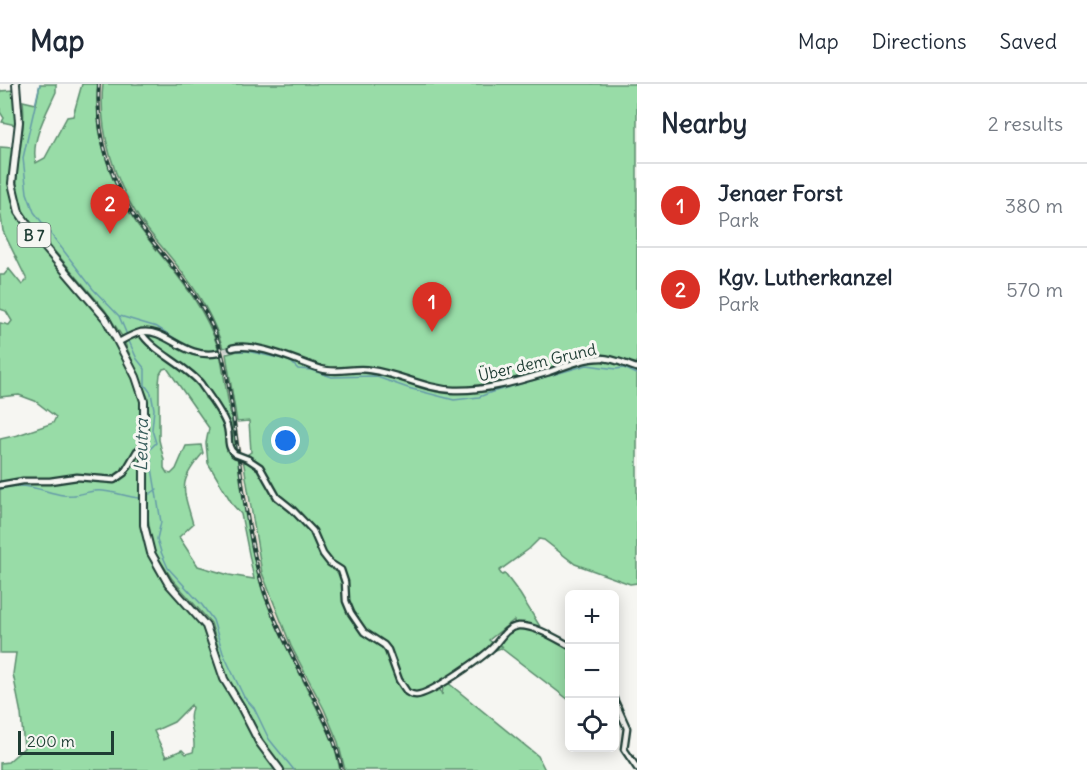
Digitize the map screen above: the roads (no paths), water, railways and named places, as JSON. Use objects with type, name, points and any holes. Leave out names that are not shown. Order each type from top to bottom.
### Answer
[{"type":"main road","name":"B 7","points":[[16,84],[19,122],[12,183],[16,204],[22,219],[100,312],[119,342],[142,394],[144,525],[152,552],[163,575],[206,626],[224,679],[259,742],[280,770]]},
{"type":"street","points":[[141,332],[150,343],[189,372],[201,384],[226,423],[230,449],[260,467],[277,497],[313,531],[323,554],[330,563],[341,570],[345,582],[346,601],[351,613],[364,632],[380,641],[388,650],[399,680],[407,692],[414,695],[419,694],[446,681],[486,653],[504,633],[514,627],[532,628],[566,644]]},
{"type":"street","points":[[119,342],[141,332],[157,334],[203,356],[218,353]]},
{"type":"street","name":"Über dem Grund","points":[[232,348],[263,350],[322,369],[339,372],[367,369],[396,374],[428,387],[455,390],[473,390],[509,383],[577,362],[603,358],[637,368]]},
{"type":"street","points":[[0,485],[77,477],[114,480],[124,473],[137,451],[144,446]]},
{"type":"street","points":[[619,709],[627,728],[624,749],[637,768]]},
{"type":"waterway","name":"Leutra","points":[[40,84],[23,158],[27,193],[34,212],[93,289],[119,316],[127,335]]},
{"type":"waterway","points":[[120,316],[157,327],[188,347]]},
{"type":"waterway","name":"Leutra","points":[[128,339],[137,359],[145,369],[145,385],[151,393],[154,409],[152,430],[156,443],[149,450],[161,522],[157,539],[161,552],[168,568],[213,620],[223,653],[244,697],[254,708],[269,739],[294,770]]},
{"type":"waterway","points":[[236,351],[247,351],[283,359],[291,362],[298,369],[311,370],[332,377],[374,376],[454,400],[479,397],[587,365],[624,368],[637,374]]},
{"type":"waterway","points":[[0,489],[25,486],[63,495],[101,491],[141,498]]},
{"type":"waterway","name":"Leutra","points":[[150,494],[157,489]]},
{"type":"tunnel","points":[[218,353],[232,348]]},
{"type":"railway","points":[[99,84],[100,122],[114,179],[143,229],[201,304],[219,344],[229,388],[247,517],[259,574],[282,634],[329,729],[342,770]]},
{"type":"place","name":"Kgv. Lutherkanzel","points":[[110,234]]},
{"type":"place","name":"Jenaer Forst","points":[[432,332]]}]
